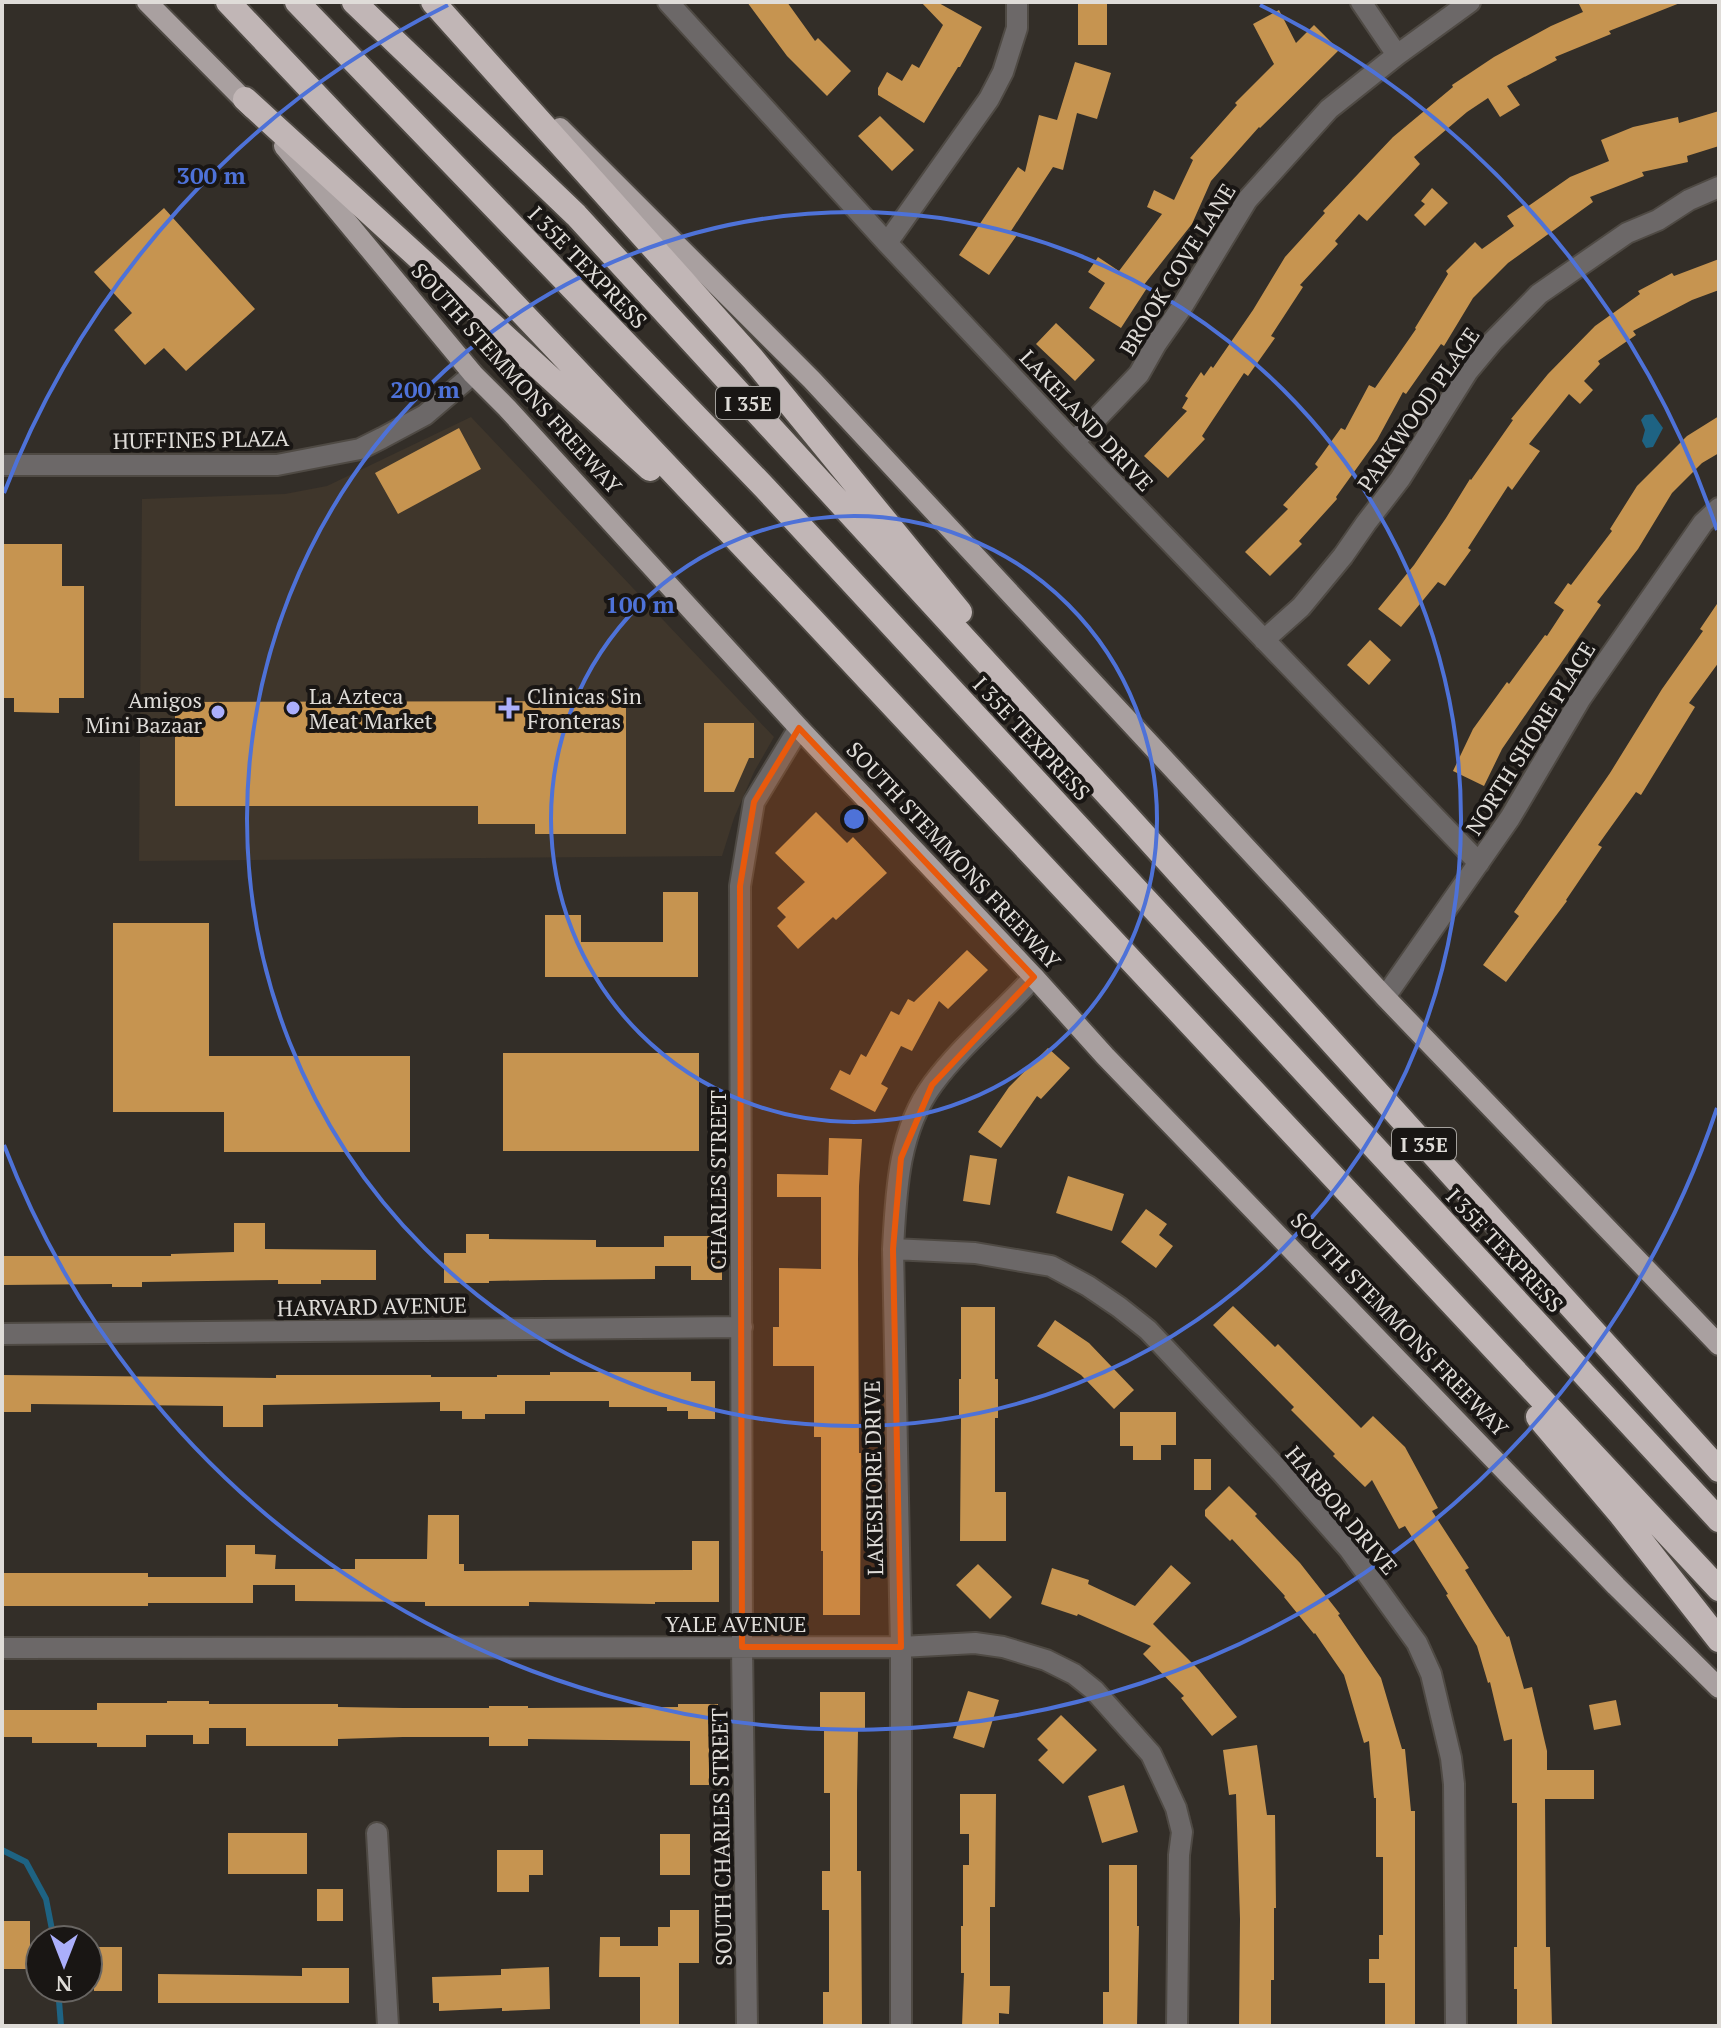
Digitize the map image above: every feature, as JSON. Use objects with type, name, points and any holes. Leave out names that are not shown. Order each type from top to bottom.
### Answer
[{"type":"highway","name":"SOUTH STEMMONS FREEWAY","points":[[228,2],[808,615],[1719,1589]]},
{"type":"highway","name":"I 35E TEXPRESS","points":[[297,2],[765,488],[1719,1520]]},
{"type":"highway","points":[[311,2],[579,295]]},
{"type":"highway","name":"I 35E","points":[[354,2],[576,215],[1129,818],[1719,1470]]},
{"type":"highway","points":[[434,2],[753,359],[1129,818]]},
{"type":"highway","points":[[245,99],[808,615]]},
{"type":"highway","points":[[1332,1174],[1621,1515],[1719,1640]]},
{"type":"main road","name":"SOUTH STEMMONS FREEWAY","points":[[147,2],[245,99],[473,374],[799,728],[1105,1056],[1616,1586],[1719,1688]]},
{"type":"main road","name":"SOUTH STEMMONS FREEWAY","points":[[154,2],[179,32]]},
{"type":"main road","points":[[434,2],[812,380],[1385,997],[1719,1345]]},
{"type":"street","name":"LAKELAND DRIVE","points":[[668,2],[887,243],[1074,442],[1479,863]]},
{"type":"street","points":[[887,243],[989,99],[1003,72],[1017,28],[1017,2]]},
{"type":"street","points":[[1361,2],[1397,55]]},
{"type":"street","name":"BROOK COVE LANE","points":[[1074,442],[1139,374],[1247,200],[1329,109],[1470,2]]},
{"type":"street","name":"PARKWOOD PLACE","points":[[1264,640],[1301,607],[1343,556],[1400,479],[1468,371],[1539,294],[1627,233],[1719,187]]},
{"type":"street","name":"HUFFINES PLAZA","points":[[2,465],[277,465],[360,449],[425,415],[473,374]]},
{"type":"street","name":"NORTH SHORE PLACE","points":[[1385,997],[1510,818],[1581,698],[1703,523],[1719,508]]},
{"type":"street","name":"CHARLES STREET","points":[[742,1647],[740,886],[754,802],[799,728]]},
{"type":"street","name":"LAKESHORE DRIVE","points":[[901,2026],[901,1647],[893,1249],[895,1195],[901,1158],[915,1115],[932,1085],[1034,977]]},
{"type":"street","name":"HARBOR DRIVE","points":[[893,1249],[975,1253],[1051,1266],[1109,1300],[1148,1330],[1349,1549],[1417,1643],[1431,1674],[1451,1758],[1454,1784],[1456,2026]]},
{"type":"street","name":"HARVARD AVENUE","points":[[2,1334],[742,1327]]},
{"type":"street","name":"YALE AVENUE","points":[[2,1648],[901,1647],[975,1643],[1003,1647],[1046,1660],[1074,1674],[1094,1690],[1151,1754],[1176,1808],[1182,1832],[1179,1855],[1177,2026]]},
{"type":"street","name":"SOUTH CHARLES STREET","points":[[742,1647],[747,2026]]},
{"type":"street","points":[[377,1833],[388,2026]]},
{"type":"highlighted area","points":[[799,728],[1034,977],[932,1085],[901,1158],[893,1249],[901,1647],[742,1647],[740,886],[754,802]]},
{"type":"shaded area","points":[[471,417],[774,737],[754,772],[722,856],[139,861],[142,499],[285,494],[327,486]]},
{"type":"water","points":[[1653,414],[1663,428],[1653,447],[1646,448],[1642,441],[1645,430],[1641,420],[1645,415]]},
{"type":"building","points":[[747,2],[787,2],[815,41],[818,38],[851,71],[827,96],[787,56]]},
{"type":"building","points":[[921,2],[937,2],[982,27],[924,123],[878,95],[878,88],[887,72],[902,81],[912,64],[919,68],[943,25]]},
{"type":"building","points":[[1078,2],[1107,2],[1107,45],[1078,45]]},
{"type":"building","points":[[1578,2],[1680,3],[1609,31],[1611,34],[1555,57],[1557,60],[1507,86],[1520,105],[1500,117],[1488,98],[1414,157],[1420,164],[1367,221],[1359,214],[1335,241],[1338,244],[1300,285],[1303,287],[1271,336],[1275,338],[1248,376],[1244,373],[1202,436],[1205,439],[1168,478],[1144,456],[1187,411],[1182,408],[1188,398],[1185,396],[1201,372],[1204,376],[1211,366],[1213,368],[1285,257],[1325,213],[1323,211],[1393,137],[1452,85],[1494,57],[1583,12]]},
{"type":"building","points":[[1279,10],[1296,43],[1314,25],[1339,50],[1259,127],[1211,181],[1192,224],[1143,286],[1147,288],[1121,328],[1089,308],[1105,283],[1088,272],[1098,257],[1119,271],[1162,214],[1147,207],[1154,190],[1174,200],[1193,160],[1190,158],[1237,105],[1235,103],[1274,64],[1253,24]]},
{"type":"building","points":[[1075,62],[1111,73],[1097,119],[1077,113],[1063,170],[1053,167],[1011,231],[1017,235],[989,275],[959,255],[1018,167],[1025,172],[1039,115],[1057,120]]},
{"type":"building","points":[[1719,111],[1719,146],[1687,156],[1688,162],[1642,172],[1644,176],[1590,197],[1593,202],[1508,263],[1473,298],[1444,346],[1441,344],[1406,394],[1403,392],[1377,440],[1337,499],[1299,541],[1302,544],[1270,576],[1245,552],[1288,509],[1283,505],[1318,467],[1315,464],[1341,428],[1345,430],[1369,385],[1375,388],[1416,329],[1448,274],[1446,271],[1475,242],[1482,249],[1514,226],[1507,216],[1525,204],[1527,207],[1570,177],[1609,161],[1601,140],[1633,127],[1678,117],[1679,123]]},
{"type":"building","points":[[880,116],[914,150],[892,171],[858,136]]},
{"type":"building","points":[[1432,188],[1448,203],[1425,226],[1414,215],[1425,204],[1421,201]]},
{"type":"building","points":[[164,208],[255,309],[186,371],[164,348],[145,365],[114,330],[132,313],[94,272]]},
{"type":"building","points":[[1719,259],[1719,290],[1692,300],[1633,331],[1636,335],[1598,361],[1600,364],[1584,381],[1593,390],[1580,404],[1569,394],[1529,444],[1540,451],[1512,490],[1508,486],[1468,548],[1471,550],[1445,586],[1438,582],[1401,627],[1378,609],[1414,565],[1511,419],[1548,374],[1595,326],[1640,294],[1638,291],[1672,273],[1674,276]]},
{"type":"building","points":[[1056,323],[1095,360],[1075,381],[1036,344]]},
{"type":"building","points":[[1719,416],[1719,453],[1702,463],[1672,493],[1638,549],[1597,602],[1601,605],[1502,749],[1484,786],[1453,771],[1473,729],[1564,610],[1554,603],[1612,531],[1610,529],[1637,486],[1687,436]]},
{"type":"building","points":[[459,428],[481,469],[398,514],[375,473]]},
{"type":"building","points":[[2,544],[62,544],[62,586],[84,586],[84,698],[59,698],[59,713],[14,712],[14,698],[2,698]]},
{"type":"building","points":[[1719,601],[1719,662],[1689,703],[1695,707],[1641,795],[1636,792],[1598,845],[1602,847],[1567,901],[1506,982],[1483,965],[1519,916],[1514,912],[1610,773],[1662,689],[1703,631],[1700,629]]},
{"type":"building","points":[[1370,640],[1391,660],[1369,685],[1347,665]]},
{"type":"building","points":[[626,701],[626,834],[535,834],[535,824],[478,824],[478,806],[175,806],[175,702]]},
{"type":"building","points":[[704,723],[754,723],[754,758],[749,758],[734,792],[704,792]]},
{"type":"building","points":[[816,812],[847,843],[853,837],[887,873],[836,920],[833,917],[798,949],[777,926],[786,917],[777,908],[805,882],[775,853]]},
{"type":"building","points":[[663,892],[698,892],[698,977],[545,977],[545,915],[581,915],[581,942],[663,942]]},
{"type":"building","points":[[113,923],[209,923],[209,1056],[410,1056],[410,1152],[224,1152],[224,1112],[113,1112]]},
{"type":"building","points":[[967,950],[988,970],[948,1009],[939,1001],[912,1051],[901,1046],[881,1084],[888,1088],[875,1112],[830,1089],[840,1070],[850,1075],[861,1054],[866,1057],[891,1011],[899,1015],[908,999],[914,1002]]},
{"type":"building","points":[[1048,1048],[1070,1068],[1041,1099],[1037,1096],[1001,1148],[978,1132],[1009,1087]]},
{"type":"building","points":[[503,1053],[699,1053],[699,1151],[503,1151]]},
{"type":"building","points":[[829,1138],[862,1139],[858,1259],[860,1615],[823,1615],[821,1437],[814,1437],[814,1366],[773,1366],[773,1327],[779,1327],[779,1268],[821,1269],[821,1197],[777,1197],[777,1174],[828,1175]]},
{"type":"building","points":[[970,1155],[997,1159],[990,1205],[963,1201]]},
{"type":"building","points":[[1068,1176],[1124,1194],[1112,1231],[1056,1213]]},
{"type":"building","points":[[1146,1209],[1167,1224],[1159,1235],[1173,1246],[1156,1268],[1121,1242]]},
{"type":"building","points":[[234,1223],[265,1223],[265,1249],[376,1250],[376,1280],[321,1280],[321,1284],[278,1284],[278,1280],[142,1282],[142,1287],[112,1287],[112,1284],[2,1285],[2,1256],[171,1256],[234,1252]]},
{"type":"building","points":[[466,1234],[489,1234],[489,1239],[596,1240],[596,1247],[664,1247],[664,1236],[722,1236],[722,1280],[691,1280],[691,1266],[655,1266],[655,1279],[444,1283],[444,1253],[466,1253]]},
{"type":"building","points":[[1233,1306],[1275,1347],[1278,1344],[1361,1428],[1373,1416],[1405,1447],[1438,1508],[1432,1511],[1469,1568],[1465,1570],[1509,1636],[1524,1689],[1532,1687],[1547,1751],[1547,1770],[1594,1770],[1594,1799],[1545,1799],[1546,1947],[1550,1947],[1552,2026],[1517,2026],[1514,1947],[1517,1947],[1517,1803],[1512,1803],[1512,1739],[1504,1741],[1490,1682],[1477,1646],[1405,1526],[1399,1529],[1372,1480],[1365,1487],[1333,1456],[1335,1454],[1291,1410],[1294,1407],[1213,1325]]},
{"type":"building","points":[[961,1307],[995,1307],[998,1418],[995,1418],[995,1492],[1006,1492],[1006,1541],[960,1541]]},
{"type":"building","points":[[1055,1320],[1089,1343],[1134,1390],[1114,1409],[1081,1375],[1037,1346]]},
{"type":"building","points":[[550,1372],[691,1372],[691,1381],[715,1381],[715,1419],[688,1419],[688,1411],[667,1411],[667,1407],[609,1407],[609,1401],[525,1401],[525,1414],[485,1414],[485,1419],[462,1419],[462,1411],[440,1411],[440,1402],[263,1405],[263,1427],[223,1427],[223,1406],[31,1404],[31,1412],[2,1412],[2,1375],[497,1377],[550,1375]]},
{"type":"building","points":[[1120,1412],[1176,1412],[1176,1445],[1161,1445],[1161,1460],[1133,1460],[1133,1446],[1120,1446]]},
{"type":"building","points":[[1194,1459],[1211,1459],[1211,1490],[1194,1490]]},
{"type":"building","points":[[1229,1486],[1300,1563],[1340,1614],[1381,1678],[1402,1749],[1405,1749],[1411,1811],[1415,1811],[1415,2026],[1385,2026],[1385,1983],[1369,1983],[1369,1959],[1379,1959],[1379,1935],[1383,1935],[1383,1857],[1376,1857],[1376,1798],[1369,1741],[1364,1743],[1344,1675],[1315,1633],[1232,1539],[1230,1541],[1205,1516],[1205,1510]]},
{"type":"building","points":[[428,1515],[459,1515],[459,1564],[464,1564],[464,1571],[692,1570],[692,1541],[719,1541],[719,1602],[529,1602],[529,1606],[425,1606],[425,1602],[295,1601],[295,1585],[253,1585],[253,1603],[2,1606],[2,1573],[148,1573],[148,1577],[226,1577],[226,1545],[255,1545],[255,1554],[276,1555],[275,1569],[355,1569],[355,1559],[427,1559]]},
{"type":"building","points":[[978,1564],[1012,1597],[990,1619],[956,1585]]},
{"type":"building","points":[[1171,1565],[1191,1583],[1153,1624],[1199,1670],[1237,1717],[1212,1736],[1181,1698],[1184,1696],[1143,1654],[1151,1646],[1078,1614],[1041,1604],[1052,1568],[1089,1580],[1088,1584],[1135,1606]]},
{"type":"building","points":[[968,1691],[999,1700],[984,1748],[953,1738]]},
{"type":"building","points":[[820,1692],[865,1692],[865,1731],[858,1731],[857,1793],[862,2026],[823,2026],[823,1992],[829,1992],[829,1910],[822,1910],[822,1871],[830,1871],[830,1793],[824,1793],[824,1731],[820,1731]]},
{"type":"building","points":[[1616,1700],[1621,1725],[1594,1730],[1589,1705]]},
{"type":"building","points":[[167,1701],[403,1708],[678,1707],[678,1704],[718,1704],[718,1740],[709,1740],[709,1785],[690,1785],[690,1741],[528,1739],[528,1746],[489,1746],[489,1737],[403,1737],[338,1739],[338,1746],[246,1746],[246,1728],[209,1728],[209,1744],[193,1744],[193,1735],[146,1735],[146,1747],[32,1743],[32,1737],[2,1737],[2,1710],[97,1710],[97,1703]]},
{"type":"building","points":[[1061,1715],[1097,1750],[1063,1784],[1038,1760],[1048,1750],[1037,1739]]},
{"type":"building","points":[[1257,1745],[1267,1815],[1275,1815],[1274,1980],[1271,1980],[1271,2026],[1239,2026],[1236,1794],[1229,1795],[1223,1750]]},
{"type":"building","points":[[1124,1785],[1138,1832],[1102,1843],[1088,1796]]},
{"type":"building","points":[[960,1794],[996,1794],[995,1907],[990,1907],[990,1986],[1010,1986],[1009,2014],[999,2013],[999,2026],[962,2026],[963,1865],[969,1865],[969,1834],[960,1834]]},
{"type":"building","points":[[228,1833],[307,1833],[307,1874],[228,1874]]},
{"type":"building","points":[[660,1834],[690,1834],[690,1875],[660,1875]]},
{"type":"building","points":[[497,1850],[543,1850],[543,1875],[529,1875],[529,1892],[497,1892]]},
{"type":"building","points":[[1109,1865],[1137,1865],[1137,2026],[1103,2026],[1103,1992],[1109,1992]]},
{"type":"building","points":[[317,1889],[343,1889],[343,1921],[317,1921]]},
{"type":"building","points":[[670,1910],[699,1910],[699,1963],[679,1963],[679,2026],[640,2026],[640,1977],[599,1977],[600,1937],[620,1937],[620,1946],[658,1946],[658,1927],[670,1927]]},
{"type":"building","points":[[2,1921],[30,1921],[30,1924],[24,1924],[24,1969],[2,1969]]},
{"type":"building","points":[[104,1947],[122,1947],[122,1991],[104,1991]]},
{"type":"building","points":[[549,1967],[550,2009],[439,2011],[439,2003],[433,2003],[432,1977],[501,1975],[501,1969]]},
{"type":"building","points":[[302,1968],[349,1968],[349,2003],[158,2003],[158,1974],[302,1976]]},
{"type":"waterway","points":[[2,1850],[26,1862],[46,1899],[51,1924]]},
{"type":"waterway","points":[[59,2004],[61,2026]]},
{"type":"place","name":"La Azteca Meat Market","points":[[293,708]]},
{"type":"place","name":"Clinicas Sin Fronteras","points":[[509,708]]},
{"type":"place","name":"Amigos Mini Bazaar","points":[[218,712]]}]
